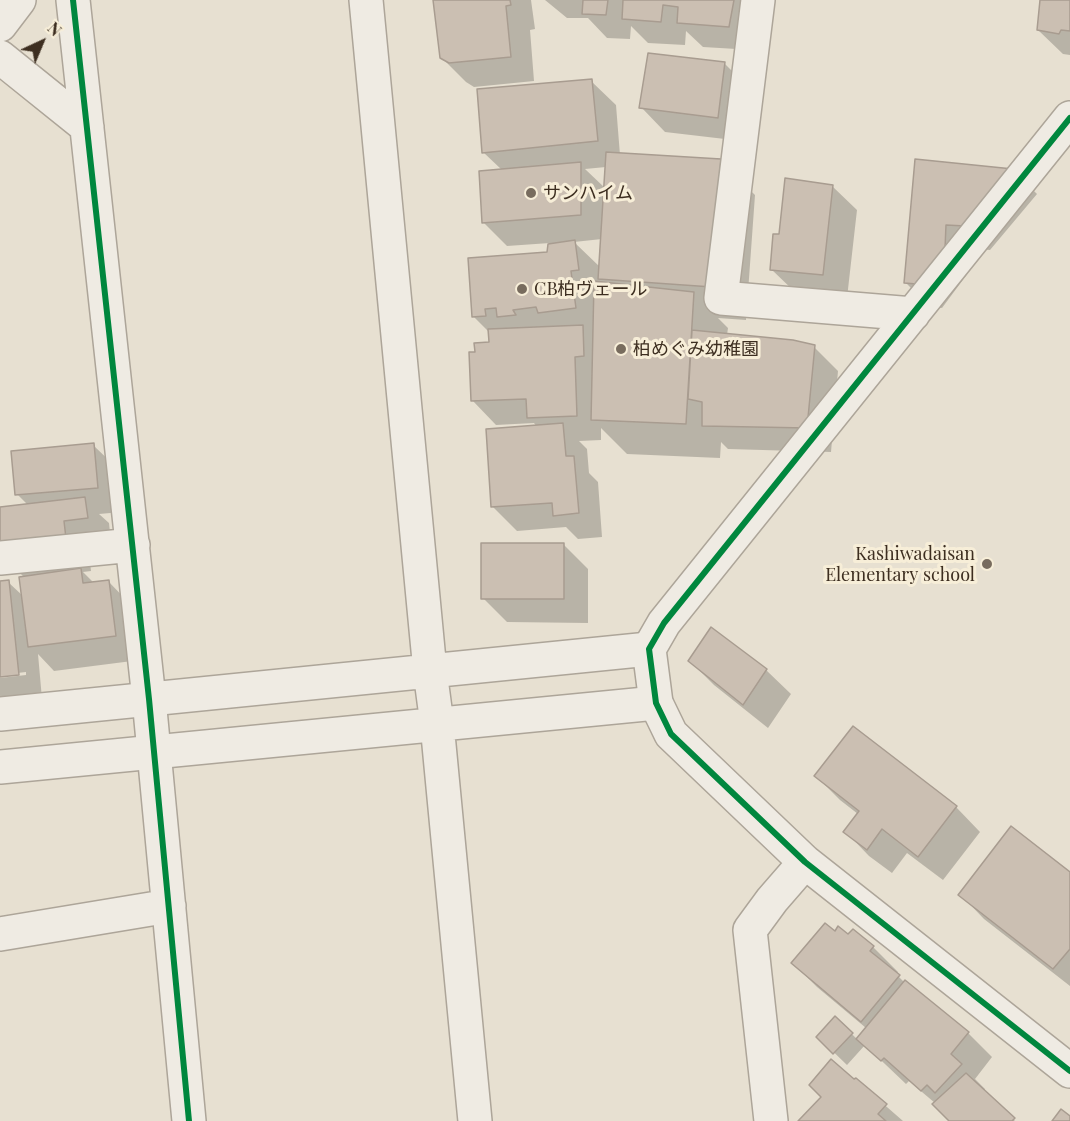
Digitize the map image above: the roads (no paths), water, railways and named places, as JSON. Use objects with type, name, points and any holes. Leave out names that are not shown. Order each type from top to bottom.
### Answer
[{"type":"street","points":[[0,25],[19,0]]},
{"type":"street","points":[[74,0],[149,699],[189,1121]]},
{"type":"street","points":[[366,0],[430,671],[476,1121]]},
{"type":"street","points":[[758,0],[721,298],[914,314]]},
{"type":"street","points":[[0,57],[87,127]]},
{"type":"street","points":[[1070,118],[664,623],[649,649],[656,703],[670,734],[805,862],[1070,1071]]},
{"type":"street","points":[[0,558],[133,545]]},
{"type":"street","points":[[0,714],[649,649]]},
{"type":"street","points":[[0,767],[656,703]]},
{"type":"street","points":[[771,1121],[750,930],[805,862]]},
{"type":"street","points":[[0,934],[169,906]]},
{"type":"place","name":"サンハイム","points":[[531,193]]},
{"type":"place","name":"CB柏ヴェール","points":[[522,289]]},
{"type":"place","name":"柏めぐみ幼稚園","points":[[621,349]]},
{"type":"place","name":"Kashiwadaisan Elementary school","points":[[987,564]]}]
